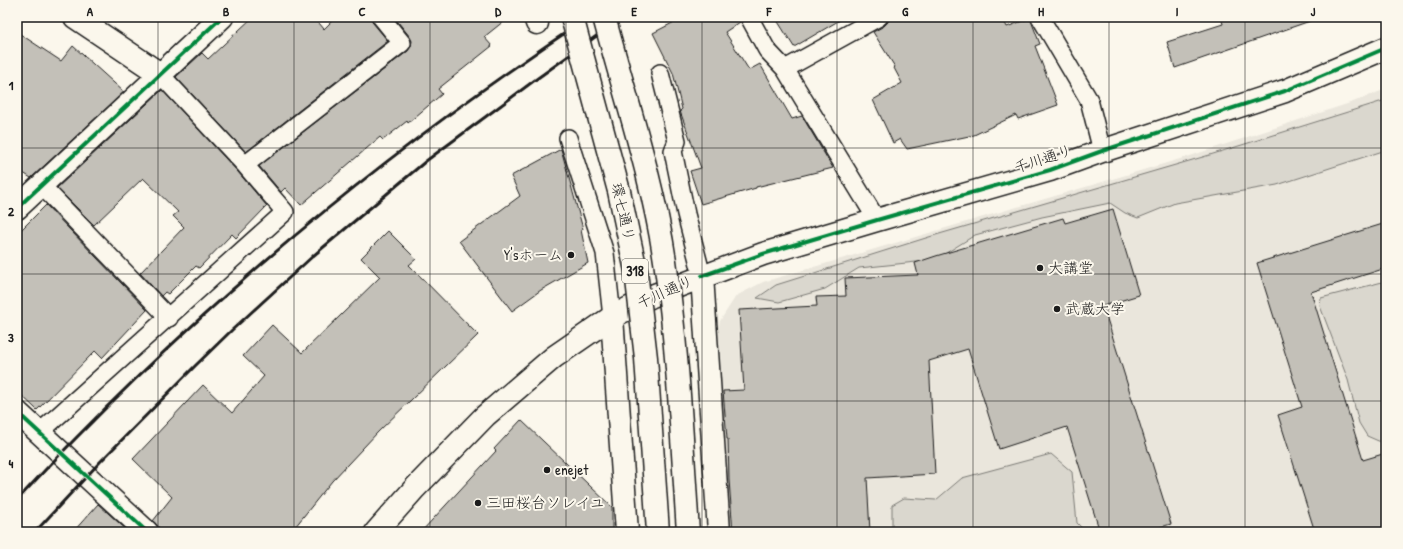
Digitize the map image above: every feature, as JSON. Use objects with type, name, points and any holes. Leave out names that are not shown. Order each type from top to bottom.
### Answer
[{"type":"main road","points":[[75,17],[160,74]]},
{"type":"main road","points":[[17,208],[222,17]]},
{"type":"main road","name":"環七通り","points":[[572,17],[618,191],[636,271],[646,358],[658,532]]},
{"type":"main road","name":"環七通り","points":[[604,17],[649,181],[664,260],[674,344],[688,532]]},
{"type":"main road","name":"千川通り","points":[[376,532],[415,488],[485,416],[554,357],[612,317],[652,296],[763,254],[1050,170],[1102,151],[1285,90],[1386,48]]},
{"type":"main road","points":[[702,276],[719,532]]},
{"type":"main road","points":[[612,317],[627,532]]},
{"type":"main road","points":[[17,412],[148,532]]},
{"type":"lane","points":[[245,166],[402,43],[381,17]]},
{"type":"lane","points":[[748,17],[767,50],[785,69],[877,220]]},
{"type":"lane","points":[[785,69],[879,17]]},
{"type":"lane","points":[[1040,17],[1089,100],[1102,151]]},
{"type":"lane","points":[[660,73],[677,141],[673,151],[686,214],[702,276]]},
{"type":"lane","points":[[39,433],[285,212],[245,166],[160,74]]},
{"type":"lane","points":[[568,138],[605,253],[612,317]]},
{"type":"lane","points":[[41,185],[168,318]]},
{"type":"shaded area","name":"武蔵大学","points":[[1386,89],[1386,532],[726,532],[713,348],[720,321],[736,296],[763,282],[1187,157],[1353,102]]},
{"type":"shaded area","points":[[1386,100],[1386,150],[1277,185],[1175,203],[1138,218],[1125,213],[1110,203],[1042,217],[975,235],[935,260],[859,268],[825,289],[779,302],[757,298],[776,285],[929,237],[1213,154]]},
{"type":"shaded area","points":[[1386,281],[1386,442],[1383,443],[1367,436],[1359,423],[1348,380],[1320,306],[1321,298]]},
{"type":"shaded area","points":[[1051,454],[1072,472],[1077,523],[1086,532],[892,532],[892,505],[904,498],[936,500],[962,478]]},
{"type":"building","points":[[253,17],[314,17],[324,29],[336,17],[371,17],[373,23],[388,41],[246,152],[176,77],[202,53],[208,59]]},
{"type":"building","points":[[394,17],[509,17],[484,37],[492,46],[438,89],[442,94],[408,123],[407,121],[383,140],[380,137],[301,205],[285,188],[281,192],[259,166],[408,51],[412,41]]},
{"type":"building","points":[[684,17],[739,17],[740,22],[725,32],[749,70],[760,64],[792,119],[802,116],[833,168],[756,187],[701,204],[690,171],[701,168],[680,111],[682,109],[673,73],[653,33]]},
{"type":"building","points":[[775,17],[845,17],[794,47]]},
{"type":"building","points":[[889,17],[1002,17],[1007,27],[1030,18],[1040,44],[1035,46],[1058,105],[1018,119],[1016,115],[974,135],[907,149],[900,139],[893,143],[873,100],[902,83],[894,68],[895,67],[873,32],[884,26],[888,22]]},
{"type":"building","points":[[1221,17],[1309,17],[1310,21],[1175,68],[1167,42],[1223,24]]},
{"type":"building","points":[[17,32],[61,61],[73,46],[124,92],[31,178],[17,169]]},
{"type":"building","points":[[162,90],[238,172],[267,206],[236,238],[232,234],[199,268],[196,266],[168,294],[165,292],[161,296],[140,273],[184,227],[173,216],[178,212],[143,178],[94,225],[57,188]]},
{"type":"building","points":[[561,149],[583,229],[581,230],[588,263],[541,290],[512,311],[459,241],[520,196],[511,176]]},
{"type":"building","points":[[46,205],[147,310],[102,358],[95,351],[37,410],[17,391],[17,234]]},
{"type":"building","points":[[1113,209],[1139,295],[1103,306],[1171,524],[1144,532],[1100,532],[1067,427],[999,449],[968,349],[929,361],[935,474],[867,478],[870,532],[733,532],[729,480],[728,439],[723,391],[744,390],[739,310],[817,306],[816,297],[846,296],[845,278],[918,275],[915,263],[1063,218],[1065,223]]},
{"type":"building","points":[[1386,223],[1386,268],[1311,292],[1363,460],[1386,453],[1386,532],[1315,532],[1278,415],[1302,407],[1257,263]]},
{"type":"building","points":[[388,231],[416,259],[409,265],[478,335],[378,432],[332,481],[291,532],[159,532],[159,528],[153,521],[172,497],[133,459],[203,385],[232,413],[264,376],[243,356],[272,325],[302,353],[380,277],[361,258]]},
{"type":"building","points":[[521,420],[612,507],[612,532],[421,532],[496,451],[494,449]]},
{"type":"building","points":[[98,504],[129,532],[73,532]]},
{"type":"railway","points":[[17,500],[82,432],[149,366],[288,241],[435,125],[511,70],[589,17]]},
{"type":"railway","points":[[35,532],[100,462],[195,366],[313,256],[426,161],[623,17]]},
{"type":"cycle path","points":[[17,208],[222,17]]},
{"type":"cycle path","points":[[702,276],[763,254],[1050,170],[1102,151],[1285,91],[1386,48]]},
{"type":"cycle path","points":[[17,412],[147,532]]},
{"type":"place","name":"Y'sホーム","points":[[571,255]]},
{"type":"place","name":"大講堂","points":[[1040,268]]},
{"type":"place","name":"武蔵大学","points":[[1057,309]]},
{"type":"place","name":"enejet","points":[[547,470]]},
{"type":"place","name":"三田桜台ソレイユ","points":[[478,503]]}]
